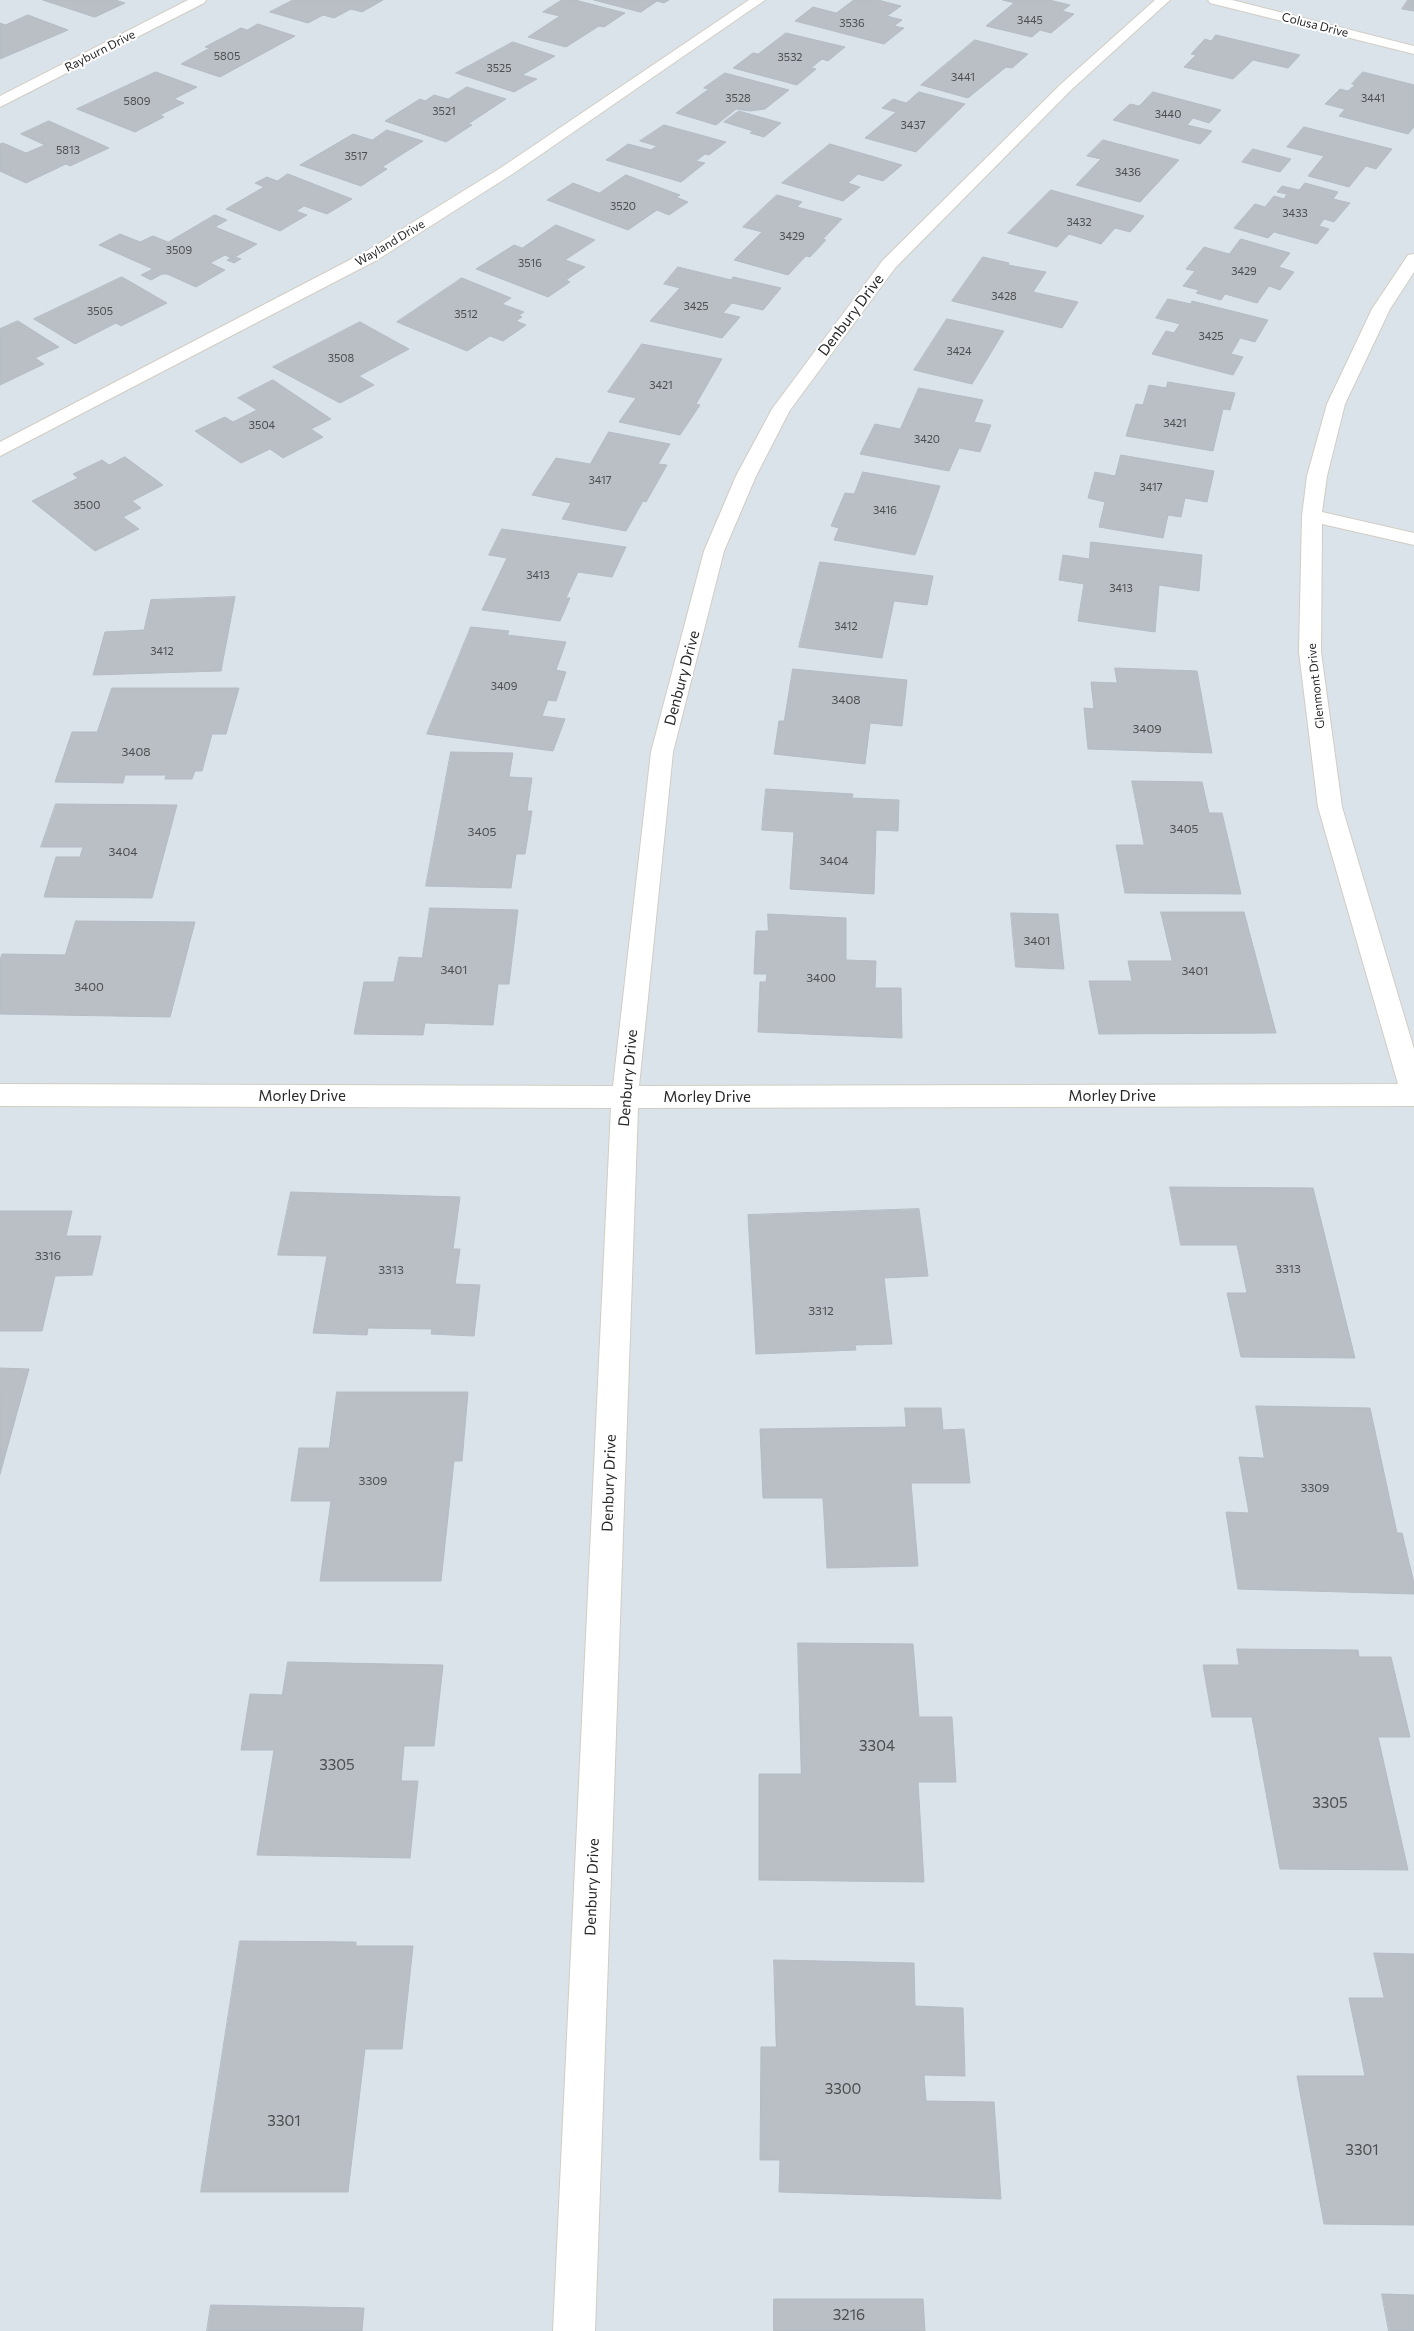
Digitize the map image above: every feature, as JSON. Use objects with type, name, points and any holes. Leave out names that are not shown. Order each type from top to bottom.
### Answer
[{"type":"street","name":"Rayburn Drive","points":[[0,102],[199,0]]},
{"type":"street","name":"Wayland Drive","points":[[0,450],[372,256],[508,170],[758,0]]},
{"type":"street","name":"Denbury Drive","points":[[574,2331],[625,1098],[662,752],[714,551],[746,476],[781,409],[889,264],[1066,86],[1163,0]]},
{"type":"street","name":"Colusa Drive","points":[[1216,0],[1414,50]]},
{"type":"street","name":"Glenmont Drive","points":[[1414,259],[1381,309],[1336,404],[1317,476],[1312,516],[1310,652],[1330,807],[1414,1094]]},
{"type":"street","points":[[1312,516],[1414,539]]},
{"type":"street","name":"Morley Drive","points":[[0,1095],[625,1098],[1414,1094]]},
{"type":"building","points":[[43,0],[115,0],[125,3],[95,17]]},
{"type":"building","points":[[293,0],[383,0],[362,12],[351,9],[334,18],[323,15],[308,23],[270,12]]},
{"type":"building","points":[[562,0],[575,0],[625,13],[604,27],[599,26],[566,47],[528,37],[560,16],[543,12]]},
{"type":"building","points":[[594,0],[669,0],[664,3],[657,1],[641,12]]},
{"type":"building","points":[[854,0],[878,0],[901,6],[887,16],[902,20],[894,26],[904,28],[884,44],[795,21],[813,7],[836,13]]},
{"type":"building","points":[[1003,0],[1049,0],[1070,5],[1062,11],[1074,14],[1051,33],[1040,30],[1032,37],[986,26],[1014,3]]},
{"type":"building","points":[[1408,0],[1414,0],[1414,11],[1402,9]]},
{"type":"building","points":[[28,15],[68,30],[0,59],[0,23],[5,25]]},
{"type":"building","points":[[258,24],[295,36],[220,77],[181,64],[210,48],[205,47],[241,28],[247,30]]},
{"type":"building","points":[[786,33],[845,47],[828,61],[822,59],[811,68],[816,69],[797,85],[733,68],[753,53],[758,54]]},
{"type":"building","points":[[1216,35],[1300,55],[1288,68],[1253,60],[1233,79],[1184,67],[1196,55],[1191,54],[1205,39],[1211,41]]},
{"type":"building","points":[[975,40],[1028,54],[1012,68],[1006,67],[968,98],[921,85]]},
{"type":"building","points":[[513,42],[555,56],[522,75],[537,79],[514,92],[456,73]]},
{"type":"building","points":[[156,72],[197,87],[174,99],[184,103],[160,115],[164,117],[135,132],[77,109]]},
{"type":"building","points":[[1363,72],[1414,85],[1414,127],[1408,134],[1339,116],[1345,109],[1325,104],[1340,89],[1348,91],[1355,85],[1352,84]]},
{"type":"building","points":[[725,73],[789,90],[765,109],[750,111],[736,109],[716,125],[676,113],[709,89],[704,88]]},
{"type":"building","points":[[467,87],[506,99],[468,124],[472,125],[446,142],[385,121],[420,99],[425,101],[434,95],[448,99]]},
{"type":"building","points":[[919,92],[965,104],[916,152],[865,138],[896,112],[882,108],[893,99],[906,103]]},
{"type":"building","points":[[1153,92],[1221,110],[1209,123],[1193,118],[1187,125],[1212,131],[1200,144],[1113,120],[1130,104],[1139,106]]},
{"type":"building","points":[[739,111],[781,123],[764,137],[750,133],[753,131],[724,122]]},
{"type":"building","points":[[49,121],[109,148],[70,166],[66,164],[26,183],[0,171],[0,144],[3,143],[26,153],[45,145],[21,134]]},
{"type":"building","points":[[664,125],[726,142],[709,155],[705,154],[696,161],[705,163],[681,182],[606,160],[628,144],[651,150],[657,146],[640,141]]},
{"type":"building","points":[[1304,127],[1392,149],[1376,169],[1366,166],[1349,187],[1308,176],[1324,156],[1287,147]]},
{"type":"building","points":[[387,130],[423,141],[382,167],[387,169],[361,186],[300,165],[353,134],[372,140]]},
{"type":"building","points":[[1103,140],[1179,160],[1140,202],[1076,185],[1101,159],[1087,156]]},
{"type":"building","points":[[830,144],[902,165],[883,181],[858,174],[848,183],[860,187],[843,201],[782,183]]},
{"type":"building","points":[[1253,149],[1291,159],[1280,172],[1242,162]]},
{"type":"building","points":[[288,174],[352,199],[327,214],[304,206],[296,211],[307,215],[280,231],[226,209],[264,187],[255,183],[267,177],[277,181]]},
{"type":"building","points":[[626,175],[680,195],[676,197],[688,202],[669,215],[657,210],[628,230],[547,200],[573,183],[599,193]]},
{"type":"building","points":[[1305,183],[1338,192],[1333,199],[1350,203],[1334,222],[1324,219],[1319,226],[1329,229],[1317,244],[1274,232],[1268,238],[1234,228],[1255,204],[1265,207],[1274,196],[1284,199],[1287,194],[1277,192],[1282,186],[1299,190]]},
{"type":"building","points":[[1051,190],[1144,216],[1130,232],[1115,228],[1101,244],[1069,234],[1057,247],[1008,233]]},
{"type":"building","points":[[777,195],[802,202],[797,207],[842,219],[823,239],[826,240],[810,257],[806,256],[788,275],[734,260],[762,232],[743,227]]},
{"type":"building","points":[[215,215],[227,220],[215,227],[257,244],[235,257],[241,259],[234,263],[227,260],[231,258],[225,255],[210,263],[225,270],[196,287],[167,274],[162,274],[151,280],[141,275],[153,269],[99,245],[120,234],[140,242],[153,236],[168,242]]},
{"type":"building","points":[[556,225],[595,240],[565,260],[585,267],[566,280],[570,282],[548,297],[476,269],[514,245],[522,248]]},
{"type":"building","points":[[1241,239],[1290,253],[1279,267],[1294,272],[1280,290],[1269,286],[1257,303],[1225,294],[1221,300],[1196,293],[1199,290],[1183,286],[1195,271],[1186,269],[1204,247],[1229,254]]},
{"type":"building","points":[[983,257],[1009,263],[1008,265],[1046,272],[1033,292],[1078,302],[1062,328],[952,301]]},
{"type":"building","points":[[678,267],[731,280],[733,277],[781,288],[763,310],[732,303],[723,313],[740,317],[722,338],[650,321],[680,288],[664,284]]},
{"type":"building","points":[[122,277],[167,303],[121,326],[116,323],[75,344],[34,319]]},
{"type":"building","points":[[462,278],[511,298],[502,304],[524,312],[519,315],[522,317],[516,321],[526,325],[503,341],[490,336],[467,351],[397,322]]},
{"type":"building","points":[[1168,299],[1191,304],[1192,301],[1268,320],[1255,342],[1240,338],[1231,354],[1243,357],[1233,375],[1152,354],[1166,331],[1174,333],[1180,324],[1156,318]]},
{"type":"building","points":[[947,319],[1004,331],[972,384],[914,370]]},
{"type":"building","points":[[18,321],[59,347],[35,358],[44,364],[0,385],[0,329]]},
{"type":"building","points":[[360,322],[409,349],[359,376],[374,385],[340,403],[273,367]]},
{"type":"building","points":[[642,344],[722,359],[696,404],[700,405],[680,435],[619,422],[636,398],[608,392]]},
{"type":"building","points":[[273,380],[331,419],[311,429],[323,437],[283,458],[270,449],[241,463],[195,431],[225,417],[233,422],[257,410],[238,398]]},
{"type":"building","points":[[1168,382],[1235,393],[1230,410],[1223,409],[1213,451],[1126,436],[1136,404],[1143,405],[1149,385],[1166,388]]},
{"type":"building","points":[[919,388],[983,400],[974,422],[991,425],[980,452],[959,448],[949,471],[860,454],[875,424],[900,429]]},
{"type":"building","points":[[609,432],[670,444],[658,464],[667,465],[646,502],[643,501],[626,531],[562,519],[571,503],[532,495],[556,458],[590,464]]},
{"type":"building","points":[[1121,455],[1214,471],[1207,502],[1185,498],[1181,517],[1168,515],[1163,538],[1099,527],[1105,502],[1088,498],[1095,472],[1115,476]]},
{"type":"building","points":[[125,457],[163,485],[132,501],[141,508],[123,517],[139,529],[95,551],[32,501],[78,478],[73,474],[102,460],[109,465]]},
{"type":"building","points":[[863,472],[940,486],[915,555],[834,540],[839,528],[831,526],[845,493],[854,494]]},
{"type":"building","points":[[502,529],[626,547],[612,577],[578,572],[566,598],[570,598],[560,621],[482,610],[507,558],[489,555]]},
{"type":"building","points":[[1091,542],[1202,555],[1199,591],[1159,585],[1155,632],[1078,621],[1084,584],[1059,580],[1063,555],[1089,559]]},
{"type":"building","points":[[820,562],[933,576],[927,605],[894,601],[882,658],[799,647]]},
{"type":"building","points":[[235,597],[221,671],[93,675],[105,632],[144,630],[151,600]]},
{"type":"building","points":[[471,627],[509,631],[507,635],[566,642],[556,670],[566,672],[556,701],[548,700],[542,716],[565,719],[553,751],[427,734]]},
{"type":"building","points":[[1115,668],[1197,671],[1212,753],[1088,749],[1084,708],[1094,709],[1091,682],[1117,683]]},
{"type":"building","points":[[793,669],[907,680],[902,726],[870,723],[865,764],[774,754],[779,721],[784,721]]},
{"type":"building","points":[[112,688],[239,688],[226,734],[212,734],[202,771],[195,771],[192,779],[165,779],[166,775],[125,775],[123,783],[55,782],[72,732],[97,732]]},
{"type":"building","points":[[451,752],[513,753],[509,777],[532,778],[527,811],[532,811],[525,854],[516,854],[511,888],[426,886]]},
{"type":"building","points":[[1132,781],[1202,782],[1209,813],[1222,813],[1241,894],[1125,893],[1116,845],[1144,845]]},
{"type":"building","points":[[766,789],[853,794],[852,798],[899,800],[898,831],[876,830],[874,894],[790,889],[794,832],[762,830]]},
{"type":"building","points":[[56,804],[177,805],[152,898],[44,897],[56,857],[80,857],[83,847],[41,847]]},
{"type":"building","points":[[430,908],[518,910],[509,984],[498,984],[493,1025],[425,1023],[423,1035],[354,1034],[364,982],[394,982],[399,957],[422,958]]},
{"type":"building","points":[[1161,912],[1244,912],[1276,1033],[1099,1034],[1089,981],[1132,981],[1128,961],[1172,961]]},
{"type":"building","points":[[1011,913],[1058,914],[1064,969],[1016,967]]},
{"type":"building","points":[[768,914],[846,918],[846,960],[876,961],[875,988],[901,988],[902,1038],[758,1032],[760,982],[766,982],[767,974],[754,974],[756,931],[768,931]]},
{"type":"building","points":[[76,921],[195,922],[170,1017],[0,1014],[0,960],[2,954],[65,955]]},
{"type":"building","points":[[1170,1187],[1313,1188],[1355,1358],[1241,1357],[1227,1293],[1247,1293],[1237,1245],[1181,1245]]},
{"type":"building","points":[[291,1192],[460,1197],[453,1249],[460,1249],[455,1284],[480,1285],[474,1336],[431,1334],[432,1329],[368,1328],[367,1335],[313,1333],[327,1256],[278,1255]]},
{"type":"building","points":[[919,1209],[928,1276],[884,1278],[892,1344],[855,1345],[856,1350],[756,1354],[748,1215]]},
{"type":"building","points":[[0,1211],[72,1211],[66,1236],[101,1236],[92,1275],[55,1276],[42,1331],[0,1331]]},
{"type":"building","points":[[0,1368],[29,1369],[0,1474]]},
{"type":"building","points":[[337,1392],[468,1392],[462,1461],[454,1461],[441,1581],[320,1581],[331,1501],[291,1501],[299,1448],[329,1448]]},
{"type":"building","points":[[1256,1406],[1370,1408],[1397,1533],[1402,1533],[1414,1583],[1414,1594],[1238,1589],[1226,1512],[1249,1513],[1239,1457],[1264,1458]]},
{"type":"building","points":[[905,1408],[941,1408],[943,1430],[964,1429],[970,1483],[911,1483],[918,1566],[827,1568],[823,1498],[763,1498],[760,1429],[906,1427]]},
{"type":"building","points":[[798,1643],[913,1644],[919,1717],[952,1717],[956,1782],[918,1782],[924,1882],[759,1880],[759,1774],[801,1774]]},
{"type":"building","points":[[1237,1649],[1358,1650],[1359,1657],[1391,1657],[1410,1737],[1378,1737],[1408,1870],[1280,1869],[1252,1717],[1212,1717],[1203,1665],[1239,1665]]},
{"type":"building","points":[[288,1662],[443,1665],[434,1746],[404,1746],[401,1781],[418,1781],[410,1858],[257,1855],[274,1750],[241,1750],[250,1694],[282,1695]]},
{"type":"building","points":[[240,1941],[356,1942],[356,1946],[413,1946],[402,2049],[365,2049],[348,2192],[201,2192]]},
{"type":"building","points":[[1374,1953],[1414,1954],[1414,2225],[1324,2224],[1297,2076],[1365,2076],[1349,1998],[1384,1998]]},
{"type":"building","points":[[774,1960],[914,1963],[915,2006],[963,2008],[965,2076],[924,2075],[926,2101],[994,2102],[1001,2199],[779,2192],[780,2160],[760,2160],[761,2047],[776,2047]]},
{"type":"building","points":[[1382,2294],[1414,2295],[1414,2331],[1389,2331]]},
{"type":"building","points":[[774,2299],[923,2299],[925,2331],[774,2331]]},
{"type":"building","points":[[211,2305],[364,2308],[362,2331],[207,2331]]}]
